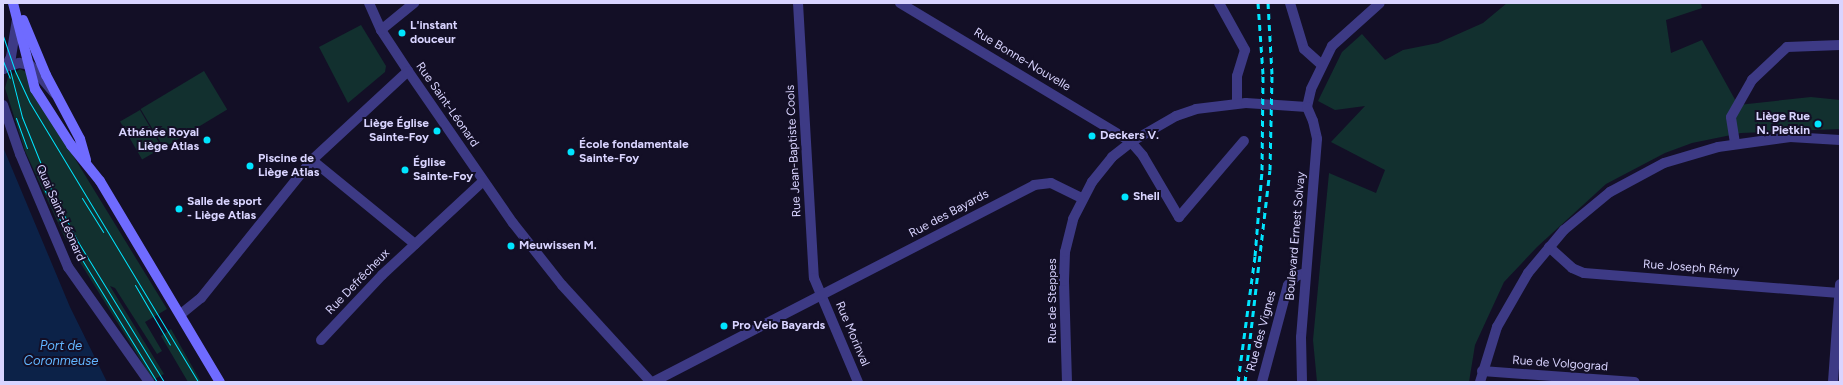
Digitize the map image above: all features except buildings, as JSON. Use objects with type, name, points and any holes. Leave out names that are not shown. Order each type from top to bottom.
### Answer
[{"type":"main road","points":[[14,3],[33,82],[42,101],[100,181],[181,314],[220,382]]},
{"type":"main road","points":[[14,3],[20,10],[30,39],[57,97],[80,139],[87,165]]},
{"type":"street","name":"Rue Saint-Léonard","points":[[369,3],[381,30],[483,181],[562,285],[652,382]]},
{"type":"street","points":[[381,30],[414,3]]},
{"type":"street","name":"Rue Jean-Baptiste Cools","points":[[798,3],[814,278],[822,295]]},
{"type":"street","name":"Rue Bonne-Nouvelle","points":[[900,3],[1131,142],[1143,156],[1179,217],[1244,142]]},
{"type":"street","points":[[1219,3],[1245,50],[1237,76],[1241,103]]},
{"type":"street","points":[[1290,3],[1304,49],[1322,65]]},
{"type":"street","points":[[1082,198],[1112,157],[1131,142],[1176,116],[1196,109],[1241,103],[1294,105],[1307,107],[1311,90],[1332,46],[1380,3]]},
{"type":"street","points":[[4,69],[11,57],[17,20]]},
{"type":"street","points":[[1735,143],[1731,117],[1752,80],[1787,47],[1840,45]]},
{"type":"street","points":[[4,69],[28,64],[36,69],[44,83],[57,97]]},
{"type":"street","points":[[181,314],[201,298],[312,160],[356,116],[408,71]]},
{"type":"street","name":"Quai Saint-Léonard","points":[[3,105],[20,154],[68,267],[149,382]]},
{"type":"street","name":"Boulevard Ernest Solvay","points":[[1302,382],[1301,336],[1317,139],[1307,107]]},
{"type":"street","points":[[1480,382],[1482,371],[1505,311],[1528,273],[1549,247],[1587,209],[1624,183],[1664,163],[1700,151],[1735,143],[1790,137],[1840,140]]},
{"type":"street","points":[[312,160],[415,244]]},
{"type":"street","name":"Rue Defrêcheux","points":[[321,340],[382,275],[483,181]]},
{"type":"street","name":"Rue des Bayards","points":[[652,382],[1034,185],[1051,183],[1082,198]]},
{"type":"street","name":"Rue de Steppes","points":[[1067,382],[1064,281],[1065,252],[1073,220],[1082,198]]},
{"type":"street","name":"Rue Joseph Rémy","points":[[1549,247],[1572,268],[1584,273],[1840,288]]},
{"type":"street","name":"Rue des Vignes","points":[[1262,382],[1288,285],[1296,276],[1305,273]]},
{"type":"street","points":[[1833,382],[1838,345],[1840,288]]},
{"type":"street","name":"Rue Morinval","points":[[822,295],[858,382]]},
{"type":"street","name":"Rue de Volgograd","points":[[1482,371],[1635,382]]},
{"type":"green space","points":[[1507,3],[1701,3],[1702,8],[1666,20],[1671,53],[1702,40],[1738,105],[1811,97],[1840,100],[1840,129],[1741,133],[1692,143],[1665,153],[1606,184],[1537,247],[1504,282],[1475,345],[1469,382],[1317,382],[1313,340],[1329,173],[1376,193],[1385,170],[1331,142],[1365,106],[1335,110],[1318,101],[1342,52],[1362,34],[1385,60],[1403,50],[1438,43],[1483,23]]},
{"type":"green space","points":[[361,25],[386,66],[385,72],[348,103],[319,47]]},
{"type":"green space","points":[[20,69],[26,72],[69,149],[167,309],[145,322],[162,351],[157,354],[115,288],[110,286],[164,374],[153,380],[65,238],[25,151],[5,88],[8,77]]},
{"type":"green space","points":[[204,71],[227,110],[164,148],[141,109]]},
{"type":"green space","points":[[140,110],[162,148],[142,160],[120,122]]},
{"type":"green space","points":[[171,329],[201,382],[188,382],[161,336]]},
{"type":"water","name":"Port de Coronmeuse","points":[[3,147],[70,307],[107,382],[3,382]]},
{"type":"tram line","points":[[3,36],[15,71],[30,103],[198,382]]},
{"type":"tram line","points":[[3,61],[10,78]]},
{"type":"tram line","points":[[10,70],[22,117],[53,194],[78,242],[164,382]]},
{"type":"tram line","points":[[16,118],[27,148]]},
{"type":"tram line","points":[[44,189],[73,245],[157,382]]},
{"type":"tram line","points":[[82,198],[103,232]]},
{"type":"tram line","points":[[135,285],[170,345]]},
{"type":"railway","points":[[1238,382],[1255,256],[1262,170],[1263,74],[1258,3]]},
{"type":"railway","points":[[1245,382],[1270,170],[1272,74],[1268,3]]},
{"type":"place","name":"L'instant douceur","points":[[402,33]]},
{"type":"place","name":"Liège Rue N. Pietkin","points":[[1818,124]]},
{"type":"place","name":"Liège Église Sainte-Foy","points":[[437,131]]},
{"type":"place","name":"Deckers V.","points":[[1092,136]]},
{"type":"place","name":"Athénée Royal Liège Atlas","points":[[207,140]]},
{"type":"place","name":"École fondamentale Sainte-Foy","points":[[571,152]]},
{"type":"place","name":"Piscine de Liège Atlas","points":[[250,166]]},
{"type":"place","name":"Église Sainte-Foy","points":[[405,170]]},
{"type":"place","name":"Shell","points":[[1125,197]]},
{"type":"place","name":"Salle de sport - Liège Atlas","points":[[179,209]]},
{"type":"place","name":"Meuwissen M.","points":[[511,246]]},
{"type":"place","name":"Pro Velo Bayards","points":[[724,326]]}]
